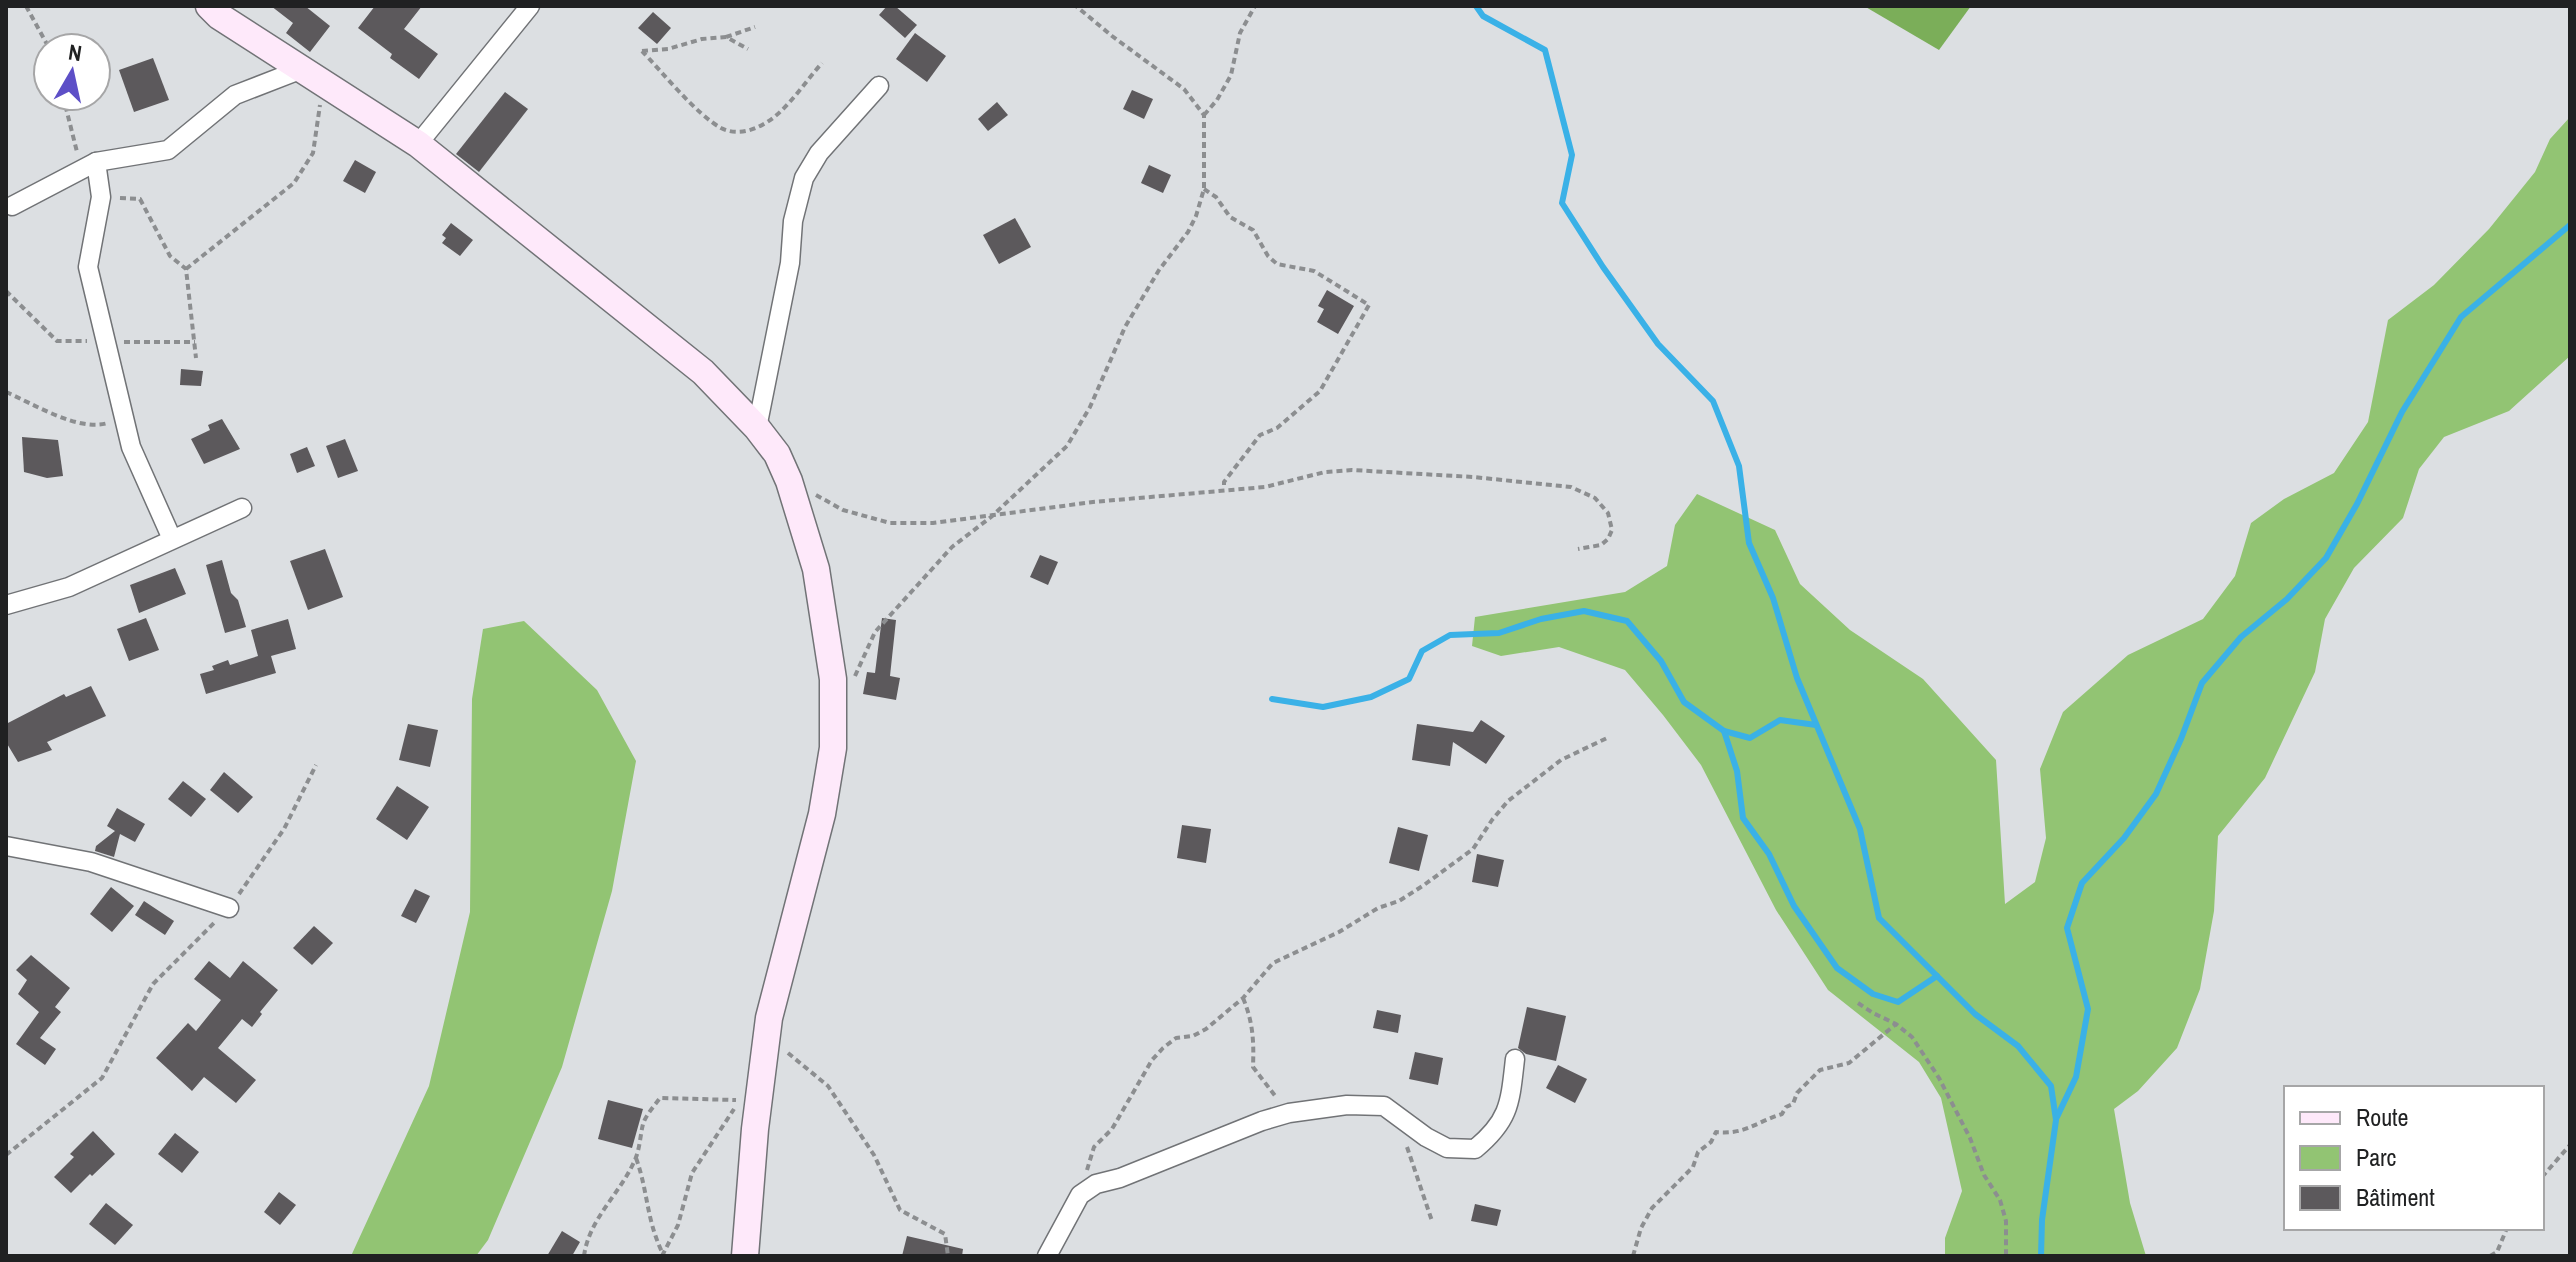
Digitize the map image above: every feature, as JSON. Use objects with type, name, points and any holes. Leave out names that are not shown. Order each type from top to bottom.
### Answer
[{"type":"street","points":[[209,6],[219,16],[418,144],[703,372],[757,428],[777,454],[789,481],[816,569],[833,679],[833,748],[822,814],[769,1018],[755,1129],[745,1256]]},
{"type":"street","points":[[418,144],[530,6]]},
{"type":"street","points":[[12,206],[88,166],[168,150],[235,95],[302,69]]},
{"type":"street","points":[[757,428],[790,263],[793,221],[804,178],[819,153],[879,86]]},
{"type":"street","points":[[88,166],[101,197],[88,267],[131,447],[172,539]]},
{"type":"street","points":[[6,605],[69,587],[242,508]]},
{"type":"street","points":[[6,846],[91,862],[229,908]]},
{"type":"street","points":[[1047,1256],[1080,1195],[1096,1184],[1120,1178],[1289,1113],[1347,1105],[1384,1106],[1447,1148],[1475,1149],[1504,1120],[1515,1059]]},
{"type":"path","points":[[26,6],[40,32]]},
{"type":"path","points":[[855,676],[875,632],[952,547],[991,517],[1067,446],[1090,407],[1125,327],[1159,270],[1192,224],[1204,189],[1204,115],[1184,89],[1076,6]]},
{"type":"path","points":[[1204,115],[1231,75],[1240,33],[1255,6]]},
{"type":"path","points":[[755,27],[726,37],[642,51],[700,111],[722,128],[747,131],[761,127],[776,116],[822,63]]},
{"type":"path","points":[[726,37],[748,49]]},
{"type":"path","points":[[186,269],[294,183],[313,153],[324,83]]},
{"type":"path","points":[[69,112],[88,166]]},
{"type":"path","points":[[1204,189],[1216,197],[1230,217],[1253,230],[1268,256],[1277,264],[1314,271],[1369,305],[1320,391],[1277,428],[1260,435],[1224,482],[1223,489]]},
{"type":"path","points":[[101,197],[140,199],[170,256],[186,269],[196,358]]},
{"type":"path","points":[[6,392],[79,424],[96,427],[124,418]]},
{"type":"path","points":[[789,481],[843,510],[890,523],[933,523],[1093,502],[1265,487],[1325,472],[1352,470],[1473,477],[1571,487],[1595,498],[1608,513],[1612,530],[1601,545],[1578,549]]},
{"type":"path","points":[[1080,1195],[1094,1147],[1117,1121],[1152,1060],[1176,1038],[1193,1036],[1206,1029],[1243,998],[1273,963],[1339,932],[1424,885],[1473,849],[1508,801],[1561,760],[1607,738]]},
{"type":"path","points":[[6,1155],[102,1078],[153,984],[229,908],[284,829],[316,765]]},
{"type":"path","points":[[1243,998],[1252,1019],[1253,1067],[1289,1113]]},
{"type":"path","points":[[1858,1003],[1896,1024],[1912,1037],[1939,1078],[1970,1138],[1984,1175],[2000,1200],[2006,1221],[2006,1256]]},
{"type":"path","points":[[1633,1256],[1641,1228],[1652,1208],[1693,1167],[1698,1152],[1711,1142],[1716,1132],[1733,1134],[1745,1131],[1782,1114],[1820,1070],[1849,1063],[1896,1024]]},
{"type":"path","points":[[767,1036],[828,1086],[874,1155],[900,1210],[945,1234],[948,1256]]},
{"type":"path","points":[[584,1256],[586,1241],[595,1221],[616,1195],[636,1158],[644,1120],[660,1098],[740,1100],[692,1173],[678,1225],[662,1254]]},
{"type":"path","points":[[1394,1115],[1416,1169],[1420,1192],[1432,1221]]},
{"type":"path","points":[[2544,1175],[2570,1145]]},
{"type":"path","points":[[636,1158],[642,1174],[647,1214],[662,1254]]},
{"type":"path","points":[[2490,1256],[2497,1252],[2506,1230]]},
{"type":"green space","points":[[1864,6],[1971,6],[1939,50]]},
{"type":"green space","points":[[2570,117],[2570,356],[2509,411],[2444,437],[2419,469],[2403,518],[2354,568],[2325,619],[2315,672],[2265,778],[2218,836],[2214,911],[2200,989],[2177,1048],[2138,1091],[2114,1109],[2130,1203],[2146,1256],[1945,1256],[1945,1238],[1962,1191],[1941,1098],[1919,1062],[1828,990],[1776,910],[1701,765],[1625,670],[1559,647],[1501,656],[1472,646],[1475,617],[1625,592],[1667,566],[1675,525],[1697,494],[1775,530],[1800,584],[1850,630],[1923,679],[1996,760],[2005,904],[2035,882],[2046,838],[2040,769],[2063,712],[2128,655],[2203,619],[2235,576],[2251,523],[2284,499],[2334,473],[2368,422],[2388,320],[2434,285],[2489,229],[2535,172],[2550,139]]},
{"type":"green space","points":[[524,621],[597,690],[636,761],[612,891],[562,1067],[488,1240],[476,1256],[351,1256],[429,1086],[470,912],[472,699],[483,629]]},
{"type":"building","points":[[271,6],[305,6],[330,26],[310,52],[286,33],[293,23]]},
{"type":"building","points":[[375,6],[422,6],[404,29],[438,54],[419,79],[390,58],[392,54],[358,28]]},
{"type":"building","points":[[887,6],[895,6],[917,25],[905,38],[879,15]]},
{"type":"building","points":[[653,12],[671,28],[657,44],[638,28]]},
{"type":"building","points":[[915,33],[946,56],[927,82],[896,59]]},
{"type":"building","points":[[153,58],[169,100],[134,112],[119,70]]},
{"type":"building","points":[[1132,90],[1153,99],[1144,119],[1123,109]]},
{"type":"building","points":[[505,92],[528,109],[479,172],[456,154]]},
{"type":"building","points":[[997,102],[1008,115],[988,131],[978,119]]},
{"type":"building","points":[[355,160],[376,172],[365,193],[343,181]]},
{"type":"building","points":[[1149,165],[1171,175],[1163,193],[1141,183]]},
{"type":"building","points":[[1015,218],[1031,247],[999,264],[983,235]]},
{"type":"building","points":[[451,223],[473,240],[460,256],[442,243],[446,238],[442,235]]},
{"type":"building","points":[[1327,290],[1354,306],[1338,334],[1317,322],[1324,309],[1318,306]]},
{"type":"building","points":[[181,369],[203,371],[201,386],[180,385]]},
{"type":"building","points":[[222,419],[240,449],[204,464],[191,439],[210,430],[208,425]]},
{"type":"building","points":[[22,437],[58,440],[63,476],[47,478],[24,472]]},
{"type":"building","points":[[345,439],[358,471],[338,478],[326,446]]},
{"type":"building","points":[[307,447],[315,466],[297,473],[290,454]]},
{"type":"building","points":[[325,549],[343,597],[308,610],[290,561]]},
{"type":"building","points":[[1040,555],[1058,562],[1048,585],[1030,577]]},
{"type":"building","points":[[222,560],[231,593],[238,600],[246,627],[225,633],[206,565]]},
{"type":"building","points":[[175,568],[186,594],[139,613],[130,585]]},
{"type":"building","points":[[146,618],[159,650],[129,661],[117,629]]},
{"type":"building","points":[[882,618],[896,620],[890,676],[900,678],[896,700],[863,694],[867,672],[875,673]]},
{"type":"building","points":[[288,619],[296,649],[271,656],[276,673],[206,694],[200,674],[214,670],[212,666],[228,660],[230,665],[258,656],[251,630]]},
{"type":"building","points":[[91,686],[106,716],[47,742],[52,750],[18,762],[6,742],[6,724],[64,694],[66,697]]},
{"type":"building","points":[[1481,720],[1505,736],[1486,764],[1453,742],[1450,766],[1412,760],[1417,724],[1473,732]]},
{"type":"building","points":[[408,724],[438,730],[430,767],[399,760]]},
{"type":"building","points":[[224,772],[253,797],[238,813],[210,790]]},
{"type":"building","points":[[183,781],[206,799],[191,817],[168,799]]},
{"type":"building","points":[[397,786],[429,807],[407,840],[376,819]]},
{"type":"building","points":[[117,808],[145,824],[135,842],[120,834],[114,857],[95,851],[96,846],[115,831],[107,826]]},
{"type":"building","points":[[1182,825],[1211,829],[1206,863],[1177,858]]},
{"type":"building","points":[[1398,827],[1428,835],[1419,871],[1389,863]]},
{"type":"building","points":[[1477,854],[1504,860],[1498,887],[1472,882]]},
{"type":"building","points":[[111,887],[134,906],[112,932],[90,914]]},
{"type":"building","points":[[415,889],[430,896],[416,923],[401,916]]},
{"type":"building","points":[[144,901],[174,921],[165,935],[135,915]]},
{"type":"building","points":[[314,926],[333,943],[312,965],[293,948]]},
{"type":"building","points":[[31,955],[70,988],[55,1007],[61,1012],[40,1038],[56,1049],[45,1065],[16,1044],[39,1012],[18,994],[27,980],[16,970]]},
{"type":"building","points":[[209,961],[230,978],[243,961],[278,990],[252,1027],[242,1019],[218,1048],[256,1080],[236,1103],[204,1077],[192,1091],[156,1058],[188,1023],[196,1031],[221,1000],[194,979]]},
{"type":"building","points":[[1527,1007],[1566,1016],[1556,1061],[1526,1054],[1518,1048]]},
{"type":"building","points":[[1377,1010],[1401,1015],[1398,1033],[1373,1028]]},
{"type":"building","points":[[1415,1052],[1443,1058],[1438,1085],[1409,1079]]},
{"type":"building","points":[[1558,1065],[1587,1079],[1575,1103],[1546,1088]]},
{"type":"building","points":[[608,1100],[643,1109],[632,1148],[598,1139]]},
{"type":"building","points":[[93,1131],[115,1154],[71,1193],[54,1177],[74,1157],[70,1154]]},
{"type":"building","points":[[175,1133],[199,1152],[182,1173],[158,1154]]},
{"type":"building","points":[[279,1192],[296,1205],[280,1225],[264,1212]]},
{"type":"building","points":[[106,1203],[133,1225],[115,1245],[89,1224]]},
{"type":"building","points":[[1475,1204],[1501,1210],[1497,1226],[1471,1221]]},
{"type":"building","points":[[562,1231],[580,1242],[572,1256],[547,1256]]},
{"type":"building","points":[[907,1236],[963,1249],[962,1256],[902,1256]]},
{"type":"waterway","points":[[1476,6],[1483,16],[1545,50],[1572,155],[1562,203],[1658,344],[1713,401],[1739,466],[1749,543],[1773,598],[1797,678],[1860,829],[1879,918],[1975,1014],[2018,1046],[2051,1086],[2056,1120],[2042,1220],[2041,1256]]},
{"type":"waterway","points":[[2057,1117],[2076,1077],[2088,1009],[2067,928],[2082,883],[2124,838],[2156,794],[2202,683],[2241,637],[2287,599],[2326,558],[2357,504],[2402,412],[2461,317],[2570,225]]},
{"type":"waterway","points":[[1272,699],[1323,707],[1371,697],[1409,679],[1422,651],[1450,635],[1499,633],[1541,619],[1584,611],[1627,621],[1661,661],[1684,702],[1724,731],[1750,738],[1780,720],[1816,725]]},
{"type":"waterway","points":[[1724,731],[1737,771],[1743,818],[1769,854],[1794,906],[1837,968],[1873,994],[1898,1002],[1937,976]]}]
